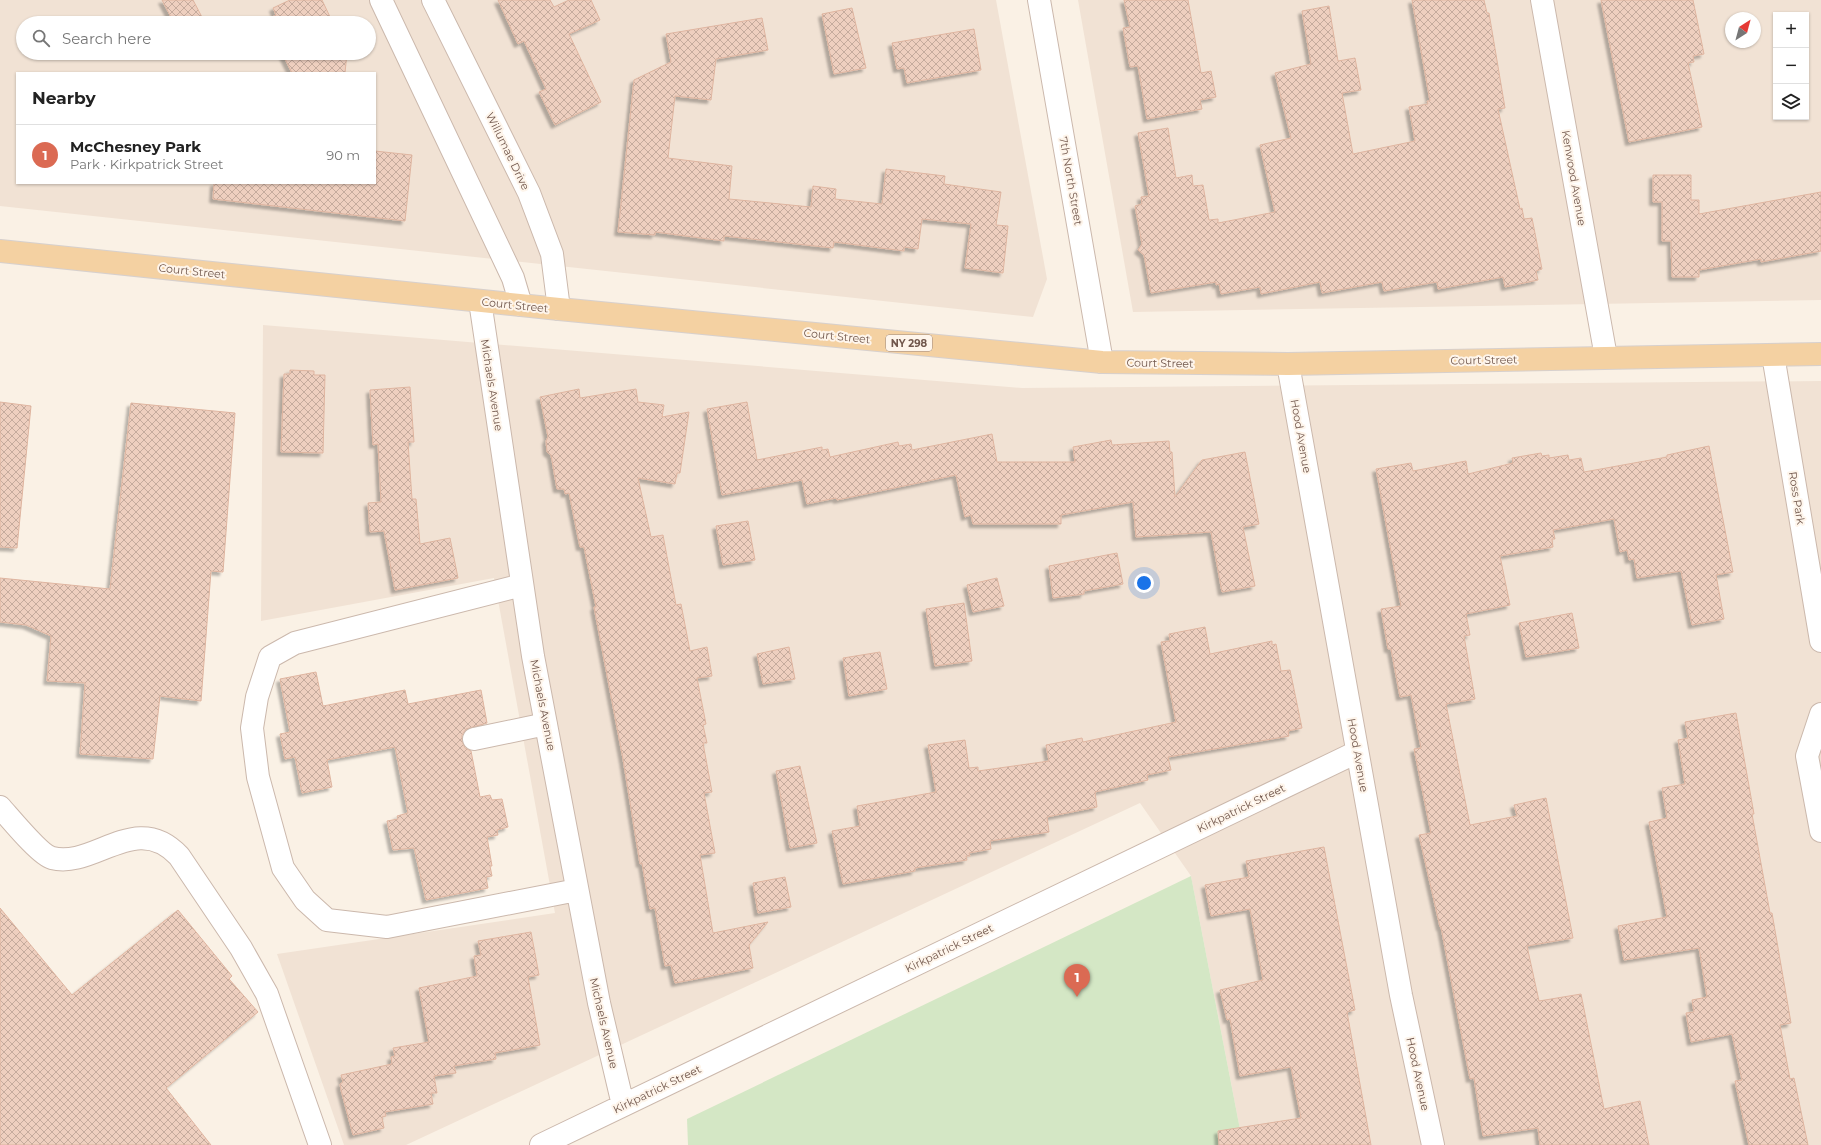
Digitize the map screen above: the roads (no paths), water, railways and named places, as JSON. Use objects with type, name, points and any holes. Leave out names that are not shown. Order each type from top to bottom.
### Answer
[{"type":"main road","name":"Court Street","points":[[0,251],[559,309],[1102,362],[1288,364],[1821,354]]},
{"type":"street","points":[[381,0],[513,278],[521,305]]},
{"type":"street","name":"Willumae Drive","points":[[434,0],[529,193],[552,254],[559,309]]},
{"type":"street","name":"7th North Street","points":[[1039,0],[1102,362]]},
{"type":"street","name":"Kenwood Avenue","points":[[1542,0],[1606,357]]},
{"type":"street","name":"Michaels Avenue","points":[[480,301],[522,584],[546,724],[599,1003],[623,1105]]},
{"type":"street","name":"Ross Park","points":[[1773,355],[1821,641]]},
{"type":"street","name":"Hood Avenue","points":[[1288,364],[1401,995],[1433,1145]]},
{"type":"street","points":[[522,584],[295,643],[270,657],[256,697],[252,728],[258,777],[283,868],[305,900],[327,920],[387,927],[578,890]]},
{"type":"street","points":[[1821,714],[1807,756],[1821,831]]},
{"type":"street","points":[[474,739],[546,724]]},
{"type":"street","name":"Kirkpatrick Street","points":[[541,1145],[1357,752]]},
{"type":"street","points":[[0,807],[36,846],[51,858],[67,860],[120,842],[143,838],[159,841],[172,848],[179,856],[241,948],[267,994],[320,1145]]},
{"type":"place","name":"McChesney Park","points":[[1077,997]]}]
